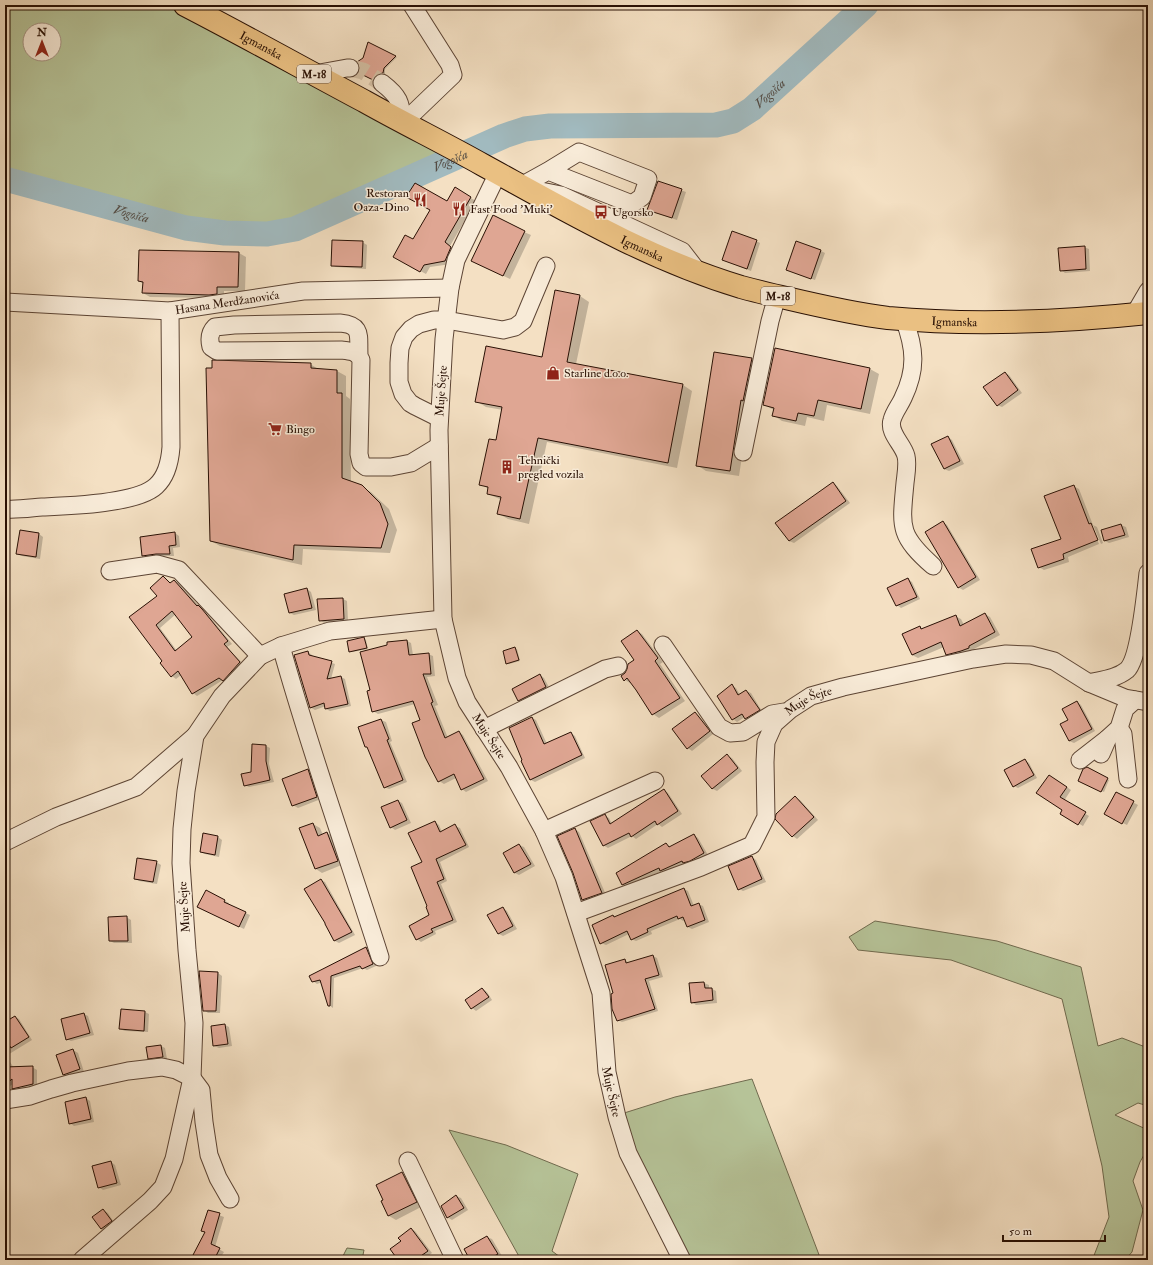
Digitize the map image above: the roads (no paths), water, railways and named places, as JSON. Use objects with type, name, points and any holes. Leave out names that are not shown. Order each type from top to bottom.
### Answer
[{"type":"main road","name":"Igmanska","points":[[185,5],[638,248],[699,273],[744,288],[824,307],[904,319],[985,322],[1053,321],[1141,314]]},
{"type":"street","points":[[403,123],[453,75],[450,65],[412,5]]},
{"type":"street","points":[[314,74],[350,68]]},
{"type":"street","points":[[382,83],[392,90],[401,104],[403,123]]},
{"type":"street","points":[[522,186],[579,152],[648,179],[642,197],[632,204],[548,171]]},
{"type":"street","name":"Muje Šejte","points":[[498,173],[456,260],[450,288],[446,320],[439,418],[443,619],[456,678],[467,702],[509,767],[544,830],[564,877],[601,993],[607,1072],[617,1116],[628,1153],[682,1260]]},
{"type":"street","points":[[439,418],[415,406],[406,398],[401,390],[399,382],[399,363],[402,341],[411,329],[426,321],[446,320],[503,330],[515,327],[523,321],[546,266]]},
{"type":"street","name":"Hasana Merdžanovića","points":[[5,302],[170,311],[302,291],[450,288]]},
{"type":"street","points":[[1141,314],[1148,291]]},
{"type":"street","points":[[743,452],[770,321],[777,296]]},
{"type":"street","points":[[5,509],[77,505],[113,501],[144,494],[156,486],[164,476],[170,462],[170,311]]},
{"type":"street","points":[[904,319],[911,336],[913,367],[910,384],[892,421],[893,431],[906,455],[907,467],[902,513],[903,525],[906,537],[917,552],[934,566]]},
{"type":"street","points":[[359,355],[354,352],[341,350],[217,351],[211,347],[211,332],[215,327],[234,325],[350,324],[355,327],[358,334],[359,355],[361,360],[359,454],[361,463],[366,467],[390,467],[411,464],[439,446]]},
{"type":"street","points":[[110,571],[157,564],[179,570],[260,656]]},
{"type":"street","points":[[1089,683],[1112,678],[1127,669],[1133,660],[1143,616],[1148,573]]},
{"type":"street","name":"Muje Šejte","points":[[5,842],[56,817],[136,787],[195,736],[222,696],[260,656],[281,646],[330,631],[443,619]]},
{"type":"street","points":[[664,645],[719,726],[730,733],[743,732],[772,714],[788,712]]},
{"type":"street","points":[[281,646],[380,957]]},
{"type":"street","name":"Muje Šejte","points":[[576,913],[701,867],[752,845],[766,817],[766,742],[774,724],[811,696],[843,687],[973,659],[1006,654],[1031,655],[1054,662],[1089,683],[1125,698],[1142,701]]},
{"type":"street","points":[[484,729],[605,669],[618,666]]},
{"type":"street","points":[[1101,754],[1114,733],[1125,709],[1142,701]]},
{"type":"street","points":[[1080,760],[1114,733],[1122,734],[1128,779]]},
{"type":"street","name":"Muje Šejte","points":[[82,1260],[150,1201],[163,1187],[174,1159],[192,1078],[194,1024],[186,950],[181,863],[182,829],[186,791],[195,736]]},
{"type":"street","points":[[544,830],[655,781]]},
{"type":"street","points":[[5,1100],[30,1096],[51,1088],[72,1083],[146,1068],[162,1067],[176,1070],[192,1078],[202,1090],[204,1122],[209,1155],[218,1178],[230,1199]]},
{"type":"street","points":[[408,1161],[456,1260]]},
{"type":"waterway","name":"Vogošća","points":[[5,179],[186,228],[225,233],[267,234],[295,229],[504,136],[525,129],[550,126],[716,125],[733,121],[752,109],[866,5]]},
{"type":"tunnel","points":[[350,68],[363,71],[382,83]]},
{"type":"place","name":"Restoran Oaza-Dino","points":[[420,200]]},
{"type":"place","name":"Fast Food 'Muki'","points":[[459,209]]},
{"type":"place","name":"Ugorsko","points":[[601,212]]},
{"type":"place","name":"Starline d.o.o.","points":[[553,373]]},
{"type":"place","name":"Bingo","points":[[275,429]]},
{"type":"place","name":"Tehnički pregled vozila","points":[[507,467]]}]
